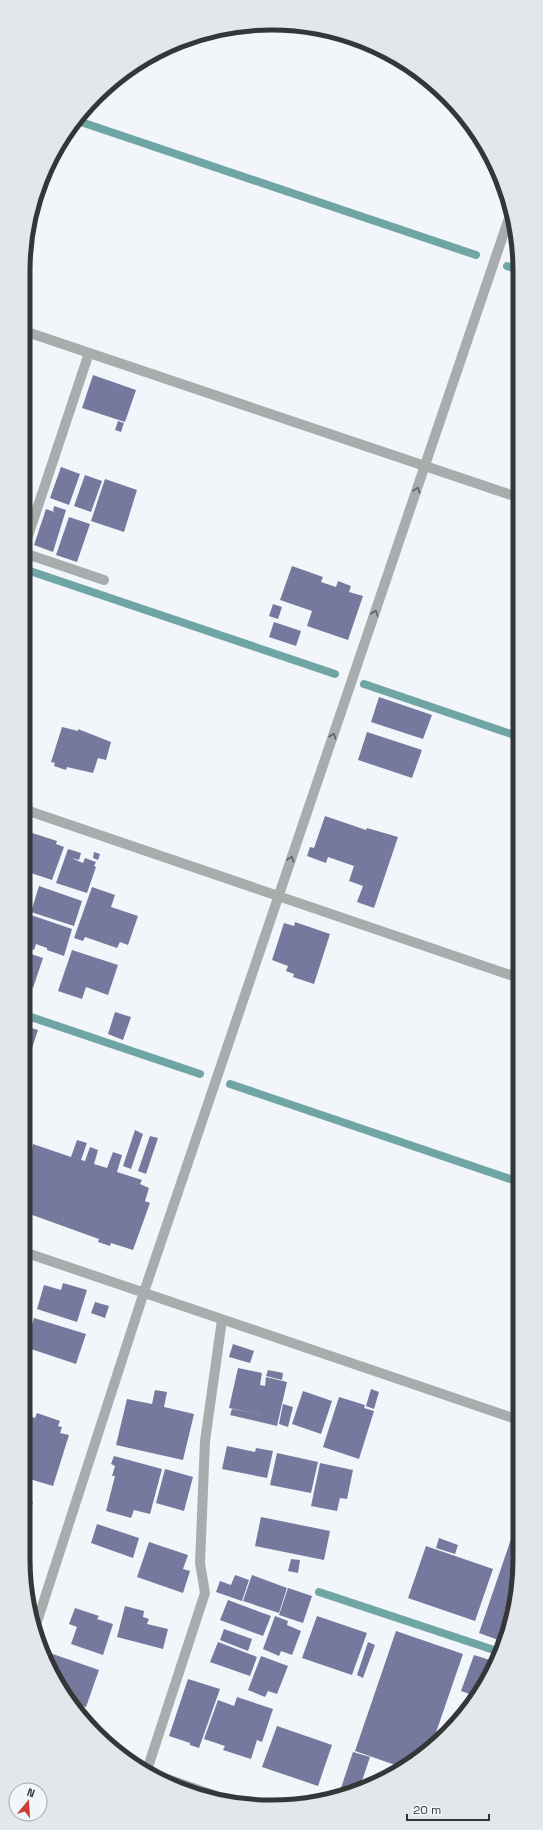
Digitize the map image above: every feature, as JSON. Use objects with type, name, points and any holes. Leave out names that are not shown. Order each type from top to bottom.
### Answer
[{"type":"street","points":[[38,1620],[144,1292],[508,222]]},
{"type":"street","points":[[30,333],[513,496]]},
{"type":"street","points":[[30,530],[89,353]]},
{"type":"street","points":[[30,555],[104,580]]},
{"type":"street","points":[[30,811],[513,976]]},
{"type":"street","points":[[30,1254],[513,1418]]},
{"type":"street","points":[[148,1766],[204,1593],[200,1563],[205,1441],[222,1320]]},
{"type":"building","points":[[93,375],[136,390],[125,422],[82,408]]},
{"type":"building","points":[[118,421],[124,423],[121,432],[115,430]]},
{"type":"building","points":[[61,467],[80,474],[69,505],[50,498]]},
{"type":"building","points":[[85,475],[102,481],[91,512],[74,506]]},
{"type":"building","points":[[105,479],[137,490],[124,532],[91,521]]},
{"type":"building","points":[[54,506],[66,510],[53,552],[34,545],[46,509],[57,513],[53,511]]},
{"type":"building","points":[[69,517],[90,524],[77,562],[56,555]]},
{"type":"building","points":[[292,566],[323,577],[321,582],[336,587],[338,581],[351,586],[349,592],[363,596],[348,640],[307,626],[312,611],[280,600]]},
{"type":"building","points":[[273,604],[282,607],[278,619],[269,616]]},
{"type":"building","points":[[274,622],[301,631],[296,646],[269,637]]},
{"type":"building","points":[[379,697],[432,715],[423,739],[371,722]]},
{"type":"building","points":[[62,727],[78,731],[78,729],[111,742],[106,760],[98,758],[93,773],[67,767],[66,770],[54,766],[55,763],[51,762]]},
{"type":"building","points":[[367,732],[422,750],[412,778],[358,760]]},
{"type":"building","points":[[325,816],[366,830],[367,828],[398,837],[374,908],[357,902],[363,886],[349,881],[354,866],[328,857],[326,863],[307,856],[310,847],[314,848]]},
{"type":"building","points":[[30,832],[57,841],[56,844],[64,847],[52,880],[30,873]]},
{"type":"building","points":[[68,849],[81,853],[79,860],[71,858],[83,863],[85,858],[96,862],[94,866],[96,867],[87,893],[56,883]]},
{"type":"building","points":[[94,852],[100,854],[98,860],[93,858]]},
{"type":"building","points":[[39,886],[82,901],[74,926],[31,912]]},
{"type":"building","points":[[92,887],[115,895],[111,907],[138,916],[128,945],[120,942],[117,948],[85,937],[83,941],[74,938]]},
{"type":"building","points":[[30,915],[72,929],[64,956],[36,944],[34,950],[30,949]]},
{"type":"building","points":[[295,922],[330,934],[314,984],[293,977],[294,974],[286,971],[288,966],[272,960],[284,923],[294,926]]},
{"type":"building","points":[[72,950],[118,965],[108,995],[86,987],[82,999],[58,991]]},
{"type":"building","points":[[30,954],[43,958],[33,988],[30,987]]},
{"type":"building","points":[[115,1012],[131,1017],[123,1040],[108,1034]]},
{"type":"building","points":[[30,1028],[38,1030],[30,1054]]},
{"type":"building","points":[[135,1130],[143,1134],[131,1169],[123,1166]]},
{"type":"building","points":[[150,1136],[158,1138],[146,1174],[138,1171]]},
{"type":"building","points":[[77,1140],[87,1143],[81,1160],[85,1161],[90,1147],[98,1150],[94,1164],[107,1168],[113,1152],[122,1155],[117,1172],[142,1180],[140,1184],[149,1188],[145,1201],[150,1203],[133,1250],[111,1243],[110,1246],[98,1242],[99,1239],[30,1214],[30,1148],[32,1149],[33,1144],[71,1157]]},
{"type":"building","points":[[63,1283],[87,1290],[77,1322],[37,1309],[44,1285],[61,1290]]},
{"type":"building","points":[[95,1302],[109,1306],[105,1318],[91,1313]]},
{"type":"building","points":[[34,1318],[86,1334],[76,1364],[30,1349],[30,1331]]},
{"type":"building","points":[[233,1344],[254,1351],[250,1363],[229,1357]]},
{"type":"building","points":[[238,1368],[262,1373],[260,1385],[265,1386],[266,1377],[287,1382],[277,1426],[230,1415],[232,1409],[262,1415],[229,1408]]},
{"type":"building","points":[[268,1370],[283,1373],[282,1380],[266,1376]]},
{"type":"building","points":[[371,1389],[379,1392],[374,1409],[366,1406]]},
{"type":"building","points":[[155,1390],[167,1392],[164,1407],[194,1414],[183,1460],[116,1445],[127,1399],[152,1404]]},
{"type":"building","points":[[303,1391],[332,1401],[321,1434],[292,1424]]},
{"type":"building","points":[[339,1397],[365,1405],[364,1408],[374,1411],[359,1459],[323,1447]]},
{"type":"building","points":[[283,1404],[293,1407],[288,1427],[279,1424]]},
{"type":"building","points":[[37,1413],[60,1421],[58,1426],[62,1427],[60,1433],[69,1435],[53,1486],[30,1479],[30,1416],[35,1418]]},
{"type":"building","points":[[227,1446],[255,1452],[256,1448],[273,1451],[267,1478],[222,1469]]},
{"type":"building","points":[[277,1453],[318,1462],[311,1493],[270,1485]]},
{"type":"building","points":[[114,1456],[162,1469],[150,1514],[134,1510],[131,1518],[106,1511],[115,1476],[112,1476],[115,1466],[111,1464]]},
{"type":"building","points":[[320,1463],[353,1470],[347,1499],[340,1498],[337,1511],[311,1506]]},
{"type":"building","points":[[165,1469],[193,1477],[184,1511],[156,1503]]},
{"type":"building","points":[[30,1501],[33,1502],[30,1511]]},
{"type":"building","points":[[261,1517],[330,1531],[324,1560],[255,1546]]},
{"type":"building","points":[[97,1524],[139,1538],[133,1558],[91,1543]]},
{"type":"building","points":[[513,1536],[511,1590],[505,1621],[499,1640],[479,1633]]},
{"type":"building","points":[[439,1538],[458,1545],[455,1554],[436,1548]]},
{"type":"building","points":[[149,1542],[188,1555],[183,1569],[190,1571],[183,1593],[137,1577]]},
{"type":"building","points":[[426,1546],[493,1569],[475,1621],[408,1598]]},
{"type":"building","points":[[291,1559],[300,1560],[298,1573],[288,1571]]},
{"type":"building","points":[[235,1575],[249,1580],[242,1601],[216,1592],[220,1581],[231,1585]]},
{"type":"building","points":[[252,1575],[287,1588],[279,1613],[243,1601]]},
{"type":"building","points":[[288,1588],[312,1596],[303,1623],[279,1615]]},
{"type":"building","points":[[228,1600],[271,1616],[263,1636],[220,1620]]},
{"type":"building","points":[[125,1606],[144,1611],[143,1617],[149,1619],[147,1624],[168,1629],[163,1649],[117,1637]]},
{"type":"building","points":[[75,1608],[99,1616],[97,1619],[113,1624],[103,1655],[71,1644],[77,1627],[69,1624]]},
{"type":"building","points":[[275,1616],[288,1621],[287,1625],[301,1631],[292,1655],[281,1651],[279,1656],[263,1649]]},
{"type":"building","points":[[317,1616],[367,1633],[352,1675],[302,1658]]},
{"type":"building","points":[[224,1629],[252,1639],[248,1651],[220,1640]]},
{"type":"building","points":[[396,1631],[463,1654],[435,1736],[431,1740],[396,1765],[355,1751]]},
{"type":"building","points":[[218,1642],[257,1657],[250,1676],[210,1662]]},
{"type":"building","points":[[368,1642],[375,1645],[363,1678],[357,1675]]},
{"type":"building","points":[[49,1653],[99,1670],[86,1707],[79,1705],[71,1693]]},
{"type":"building","points":[[474,1655],[490,1660],[471,1695],[461,1691]]},
{"type":"building","points":[[261,1656],[288,1666],[277,1694],[268,1691],[265,1697],[248,1690]]},
{"type":"building","points":[[188,1679],[220,1689],[199,1748],[190,1745],[190,1743],[169,1736]]},
{"type":"building","points":[[237,1697],[273,1709],[262,1742],[257,1740],[251,1759],[223,1750],[225,1746],[204,1739],[218,1700],[234,1706]]},
{"type":"building","points":[[277,1726],[332,1745],[318,1786],[262,1767]]},
{"type":"building","points":[[353,1752],[370,1757],[361,1783],[340,1790]]},
{"type":"waterway","points":[[82,122],[476,255]]},
{"type":"waterway","points":[[507,266],[513,268]]},
{"type":"waterway","points":[[30,571],[335,674]]},
{"type":"waterway","points":[[364,684],[513,735]]},
{"type":"waterway","points":[[30,1017],[200,1074]]},
{"type":"waterway","points":[[230,1084],[513,1180]]},
{"type":"waterway","points":[[319,1592],[495,1650]]}]
